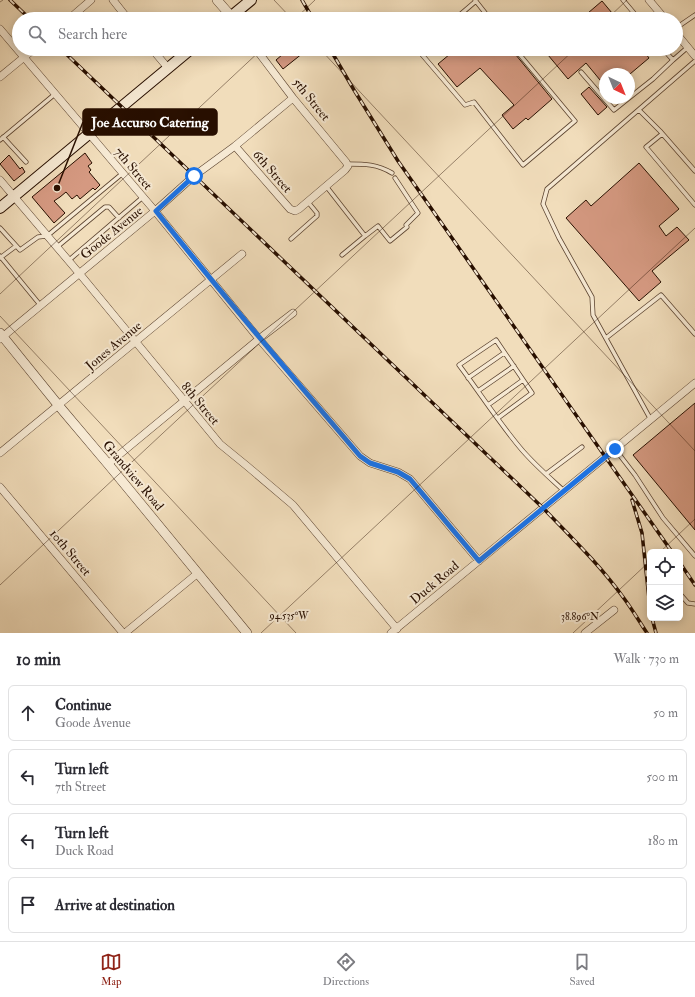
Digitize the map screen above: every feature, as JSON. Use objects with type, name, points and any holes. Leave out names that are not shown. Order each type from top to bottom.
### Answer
[{"type":"main road","points":[[237,12],[251,0]]},
{"type":"main road","points":[[0,208],[183,56]]},
{"type":"street","points":[[77,12],[91,0]]},
{"type":"street","points":[[113,0],[122,12]]},
{"type":"street","points":[[217,0],[226,12]]},
{"type":"street","points":[[649,0],[659,12]]},
{"type":"street","name":"7th Street","points":[[0,29],[12,44]]},
{"type":"street","points":[[683,41],[695,56]]},
{"type":"street","points":[[158,56],[168,68]]},
{"type":"street","name":"5th Street","points":[[261,56],[347,165]]},
{"type":"street","points":[[0,77],[24,58]]},
{"type":"street","name":"7th Street","points":[[24,58],[156,211],[210,280],[360,456],[370,463],[398,472],[410,479],[479,561]]},
{"type":"street","name":"Goode Avenue","points":[[1,336],[41,306],[79,273],[156,211],[194,176],[235,146],[293,98]]},
{"type":"street","name":"6th Street","points":[[235,146],[290,209],[294,211],[308,202]]},
{"type":"street","points":[[308,202],[345,170],[347,165]]},
{"type":"street","name":"8th Street","points":[[0,180],[220,444],[293,505],[394,631]]},
{"type":"street","name":"Jones Avenue","points":[[0,453],[242,254]]},
{"type":"street","points":[[108,464],[259,338],[293,313]]},
{"type":"street","name":"Grandview Road","points":[[1,336],[247,633]]},
{"type":"street","name":"Duck Road","points":[[394,631],[695,382]]},
{"type":"street","name":"10th Street","points":[[0,487],[124,633]]},
{"type":"street","points":[[124,633],[198,573]]},
{"type":"street","points":[[584,633],[614,610]]},
{"type":"lane","points":[[623,0],[633,12]]},
{"type":"lane","points":[[463,12],[475,1],[484,12]]},
{"type":"lane","points":[[683,23],[695,15]]},
{"type":"lane","points":[[683,51],[688,47]]},
{"type":"lane","points":[[423,56],[465,106],[474,102],[523,165],[575,121],[521,56]]},
{"type":"lane","points":[[669,56],[672,60]]},
{"type":"lane","points":[[635,93],[653,79],[677,56]]},
{"type":"lane","points":[[650,420],[593,315],[592,297],[559,238],[543,204],[547,189],[695,61]]},
{"type":"lane","points":[[581,72],[599,93]]},
{"type":"lane","points":[[26,162],[2,138],[55,94]]},
{"type":"lane","points":[[609,104],[614,110],[622,104]]},
{"type":"lane","points":[[639,110],[695,171]]},
{"type":"lane","points":[[662,134],[646,147],[695,205]]},
{"type":"lane","points":[[347,165],[368,164],[382,167],[392,173]]},
{"type":"lane","points":[[0,228],[20,250],[38,237],[47,236],[123,173]]},
{"type":"lane","points":[[342,254],[378,226],[390,241],[408,227],[406,225],[418,213],[395,178]]},
{"type":"lane","points":[[326,186],[365,236]]},
{"type":"lane","points":[[68,261],[143,197]]},
{"type":"lane","points":[[291,239],[318,216],[308,202]]},
{"type":"lane","points":[[57,247],[105,207],[109,207],[119,218]]},
{"type":"lane","points":[[16,246],[0,257],[41,306]]},
{"type":"lane","points":[[606,338],[661,294],[695,334]]},
{"type":"lane","points":[[498,418],[532,393],[496,340],[459,365],[488,405],[522,450],[564,491]]},
{"type":"lane","points":[[468,378],[504,353]]},
{"type":"lane","points":[[478,391],[514,366]]},
{"type":"lane","points":[[488,405],[523,380]]},
{"type":"lane","points":[[546,474],[582,447]]},
{"type":"lane","points":[[615,449],[635,475],[663,518],[695,556]]},
{"type":"lane","points":[[683,597],[688,603],[695,604]]},
{"type":"building","points":[[602,1],[611,12],[589,12]]},
{"type":"building","points":[[281,56],[299,56],[283,69],[276,60]]},
{"type":"building","points":[[448,56],[517,56],[552,99],[528,120],[526,118],[513,129],[502,115],[514,105],[480,68],[457,87],[438,64]]},
{"type":"building","points":[[549,56],[647,56],[649,58],[635,70],[635,68],[599,68],[599,79],[586,63],[568,79]]},
{"type":"building","points":[[589,87],[599,98],[599,104],[604,104],[607,107],[598,115],[581,94]]},
{"type":"building","points":[[85,153],[92,163],[88,166],[91,170],[89,172],[100,185],[95,190],[93,188],[80,199],[77,195],[72,199],[66,192],[54,201],[65,213],[54,223],[32,197]]},
{"type":"building","points":[[9,155],[20,169],[22,167],[25,172],[14,181],[0,164]]},
{"type":"building","points":[[639,163],[679,209],[659,226],[666,236],[677,227],[689,240],[652,271],[661,282],[639,301],[566,218],[586,200],[591,206]]},
{"type":"building","points":[[695,403],[695,530],[633,455]]},
{"type":"railway","points":[[10,0],[23,12]]},
{"type":"railway","points":[[302,0],[309,12]]},
{"type":"railway","points":[[68,56],[543,508],[605,574],[647,633]]},
{"type":"railway","points":[[334,56],[398,161],[670,549]]},
{"type":"railway","points":[[632,500],[642,533],[648,585]]},
{"type":"railway","points":[[683,567],[695,585]]},
{"type":"railway","points":[[653,621],[656,633]]},
{"type":"place","name":"Joe Accurso Catering","points":[[57,188]]},
{"type":"route","points":[[194,176],[156,211],[210,280],[360,456],[370,463],[398,472],[410,479],[479,561],[615,449]]}]
